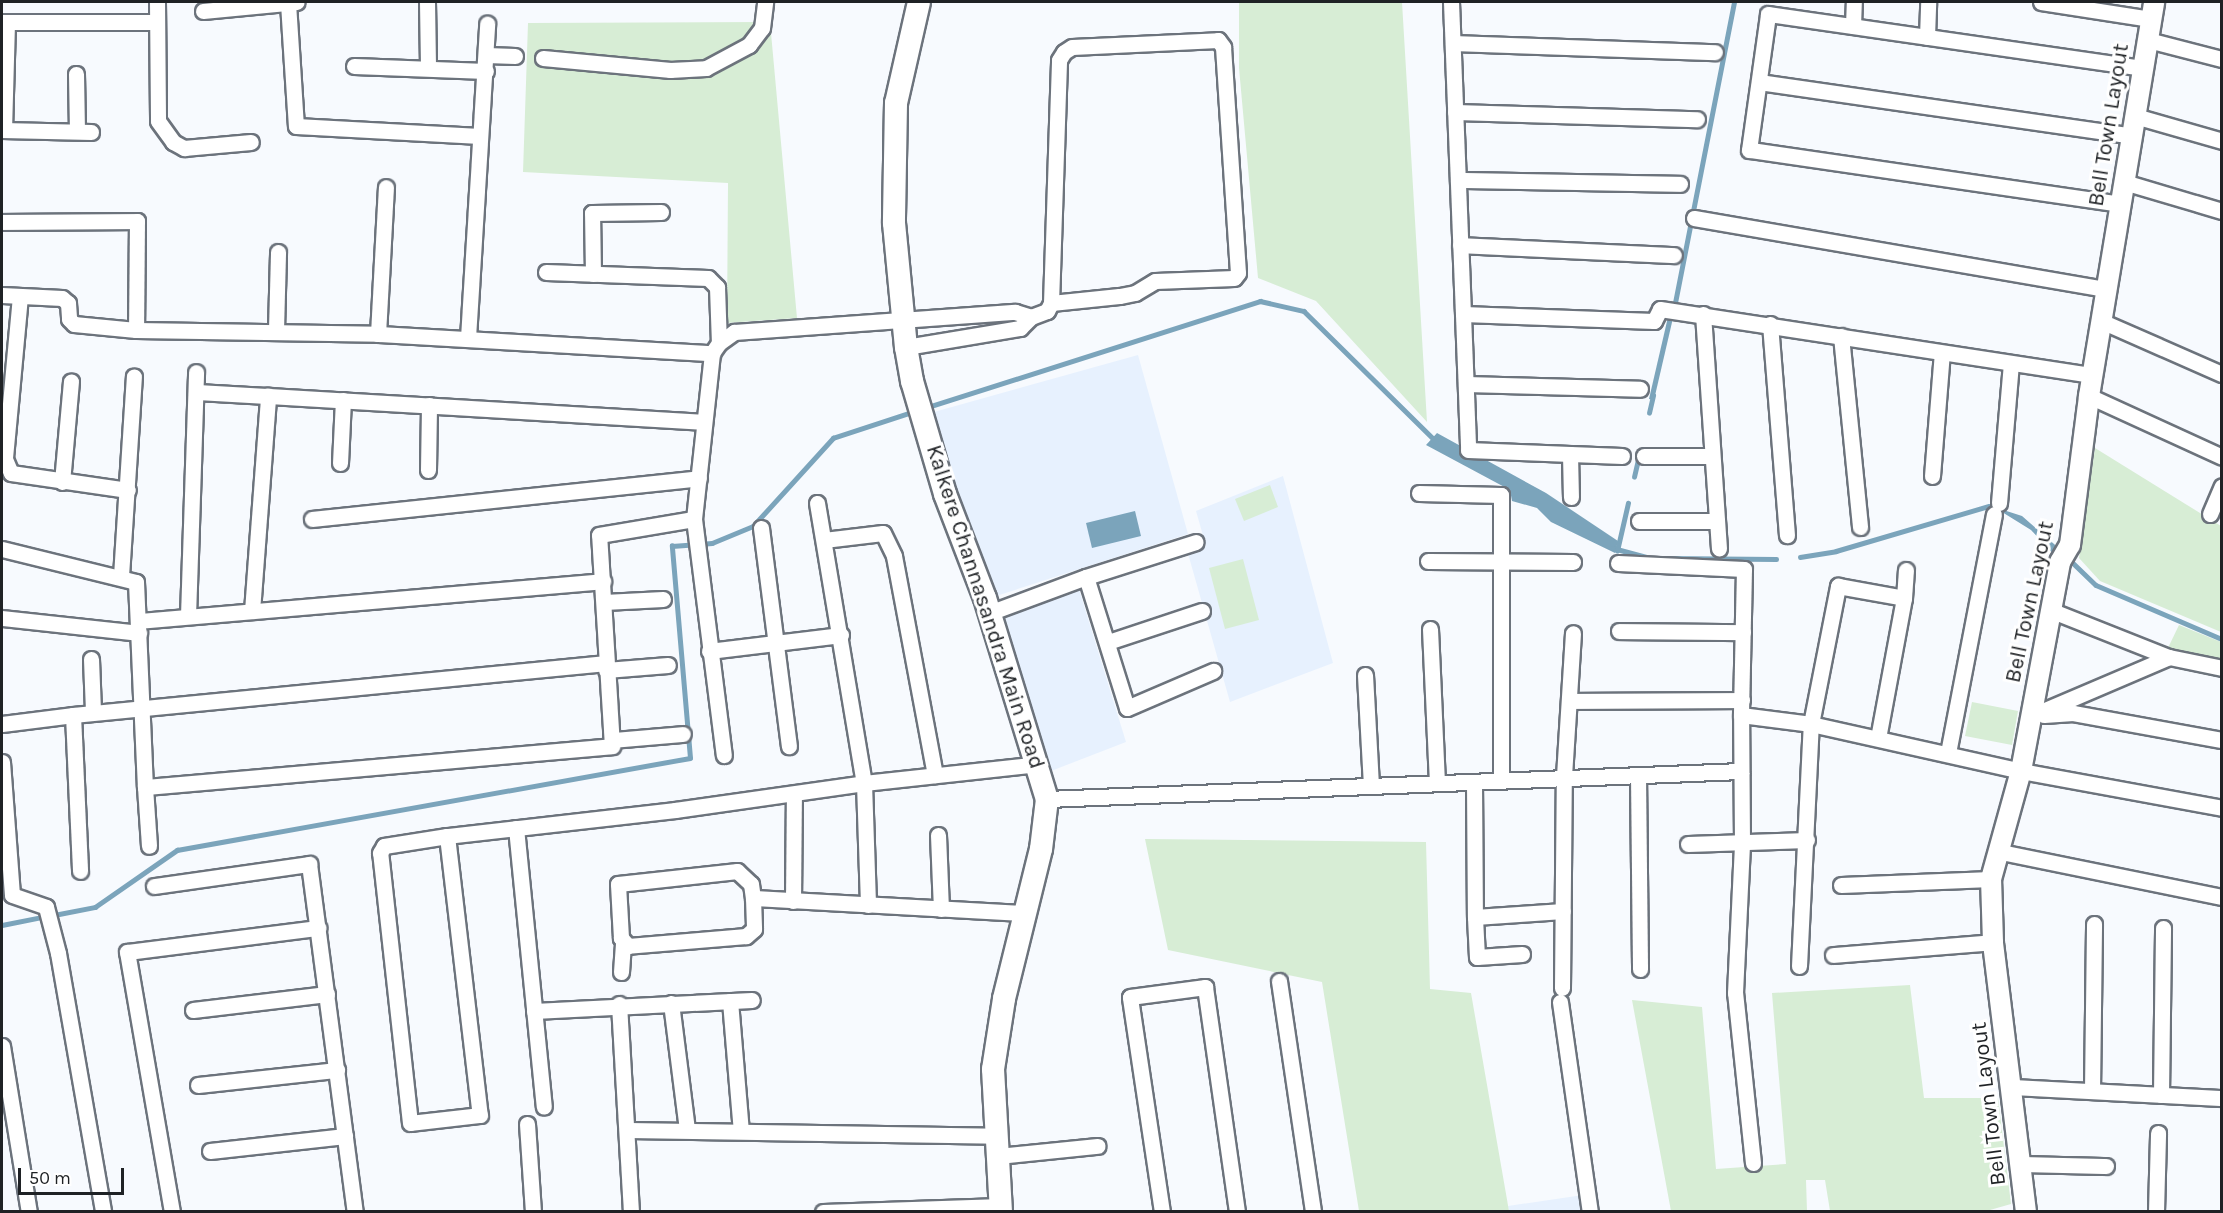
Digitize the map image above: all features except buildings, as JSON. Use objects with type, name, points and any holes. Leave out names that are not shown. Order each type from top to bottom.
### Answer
[{"type":"main road","name":"Kalkere Channasandra Main Road","points":[[920,2],[896,103],[894,223],[906,347],[912,381],[945,494],[989,613],[1038,764],[1047,799],[1041,849],[1024,913],[993,1069],[1001,1209]]},
{"type":"street","points":[[157,2],[158,121],[173,142],[184,148],[251,142]]},
{"type":"street","points":[[203,11],[292,2],[296,126],[480,136]]},
{"type":"street","points":[[427,2],[428,68]]},
{"type":"street","points":[[543,58],[670,70],[706,68],[749,45],[762,28],[765,2]]},
{"type":"street","points":[[1451,2],[1468,450],[1622,456]]},
{"type":"street","points":[[1853,26],[1854,2]]},
{"type":"street","points":[[1927,37],[1928,2]]},
{"type":"street","points":[[2041,2],[2153,10]]},
{"type":"street","points":[[2121,204],[1749,150],[1768,14],[1784,9],[1853,26],[2143,68]]},
{"type":"street","name":"Bell Town Layout","points":[[2026,1212],[1993,942],[1990,879],[1996,851],[2021,771],[2060,562],[2070,545],[2092,375],[2153,10]]},
{"type":"street","points":[[76,74],[84,131],[3,130],[4,22],[157,22]]},
{"type":"street","points":[[468,338],[488,24]]},
{"type":"street","points":[[906,347],[1020,328],[1030,317],[1047,311],[1051,303],[1059,60],[1064,52],[1072,47],[1218,40],[1223,46],[1238,273],[1234,278],[1155,281],[1135,293],[1051,303]]},
{"type":"street","points":[[2148,40],[2222,59]]},
{"type":"street","points":[[1453,43],[1715,52]]},
{"type":"street","points":[[486,55],[515,56]]},
{"type":"street","points":[[354,66],[486,71]]},
{"type":"street","points":[[1759,82],[2132,136]]},
{"type":"street","points":[[1455,112],[1698,118]]},
{"type":"street","points":[[2135,116],[2222,141]]},
{"type":"street","points":[[1458,180],[1680,184]]},
{"type":"street","points":[[2124,182],[2222,211]]},
{"type":"street","points":[[378,334],[386,187]]},
{"type":"street","points":[[593,274],[592,213],[661,212]]},
{"type":"street","points":[[1694,218],[2106,290]]},
{"type":"street","points":[[2,222],[137,221],[136,330]]},
{"type":"street","points":[[1461,245],[1674,255]]},
{"type":"street","points":[[276,330],[278,252]]},
{"type":"street","points":[[546,272],[708,278],[717,287],[716,348],[702,422],[694,519],[724,756]]},
{"type":"street","points":[[2,295],[62,298],[68,303],[69,319],[74,324],[136,330],[276,330],[716,348],[734,332],[903,322],[1015,312],[1030,317]]},
{"type":"street","points":[[20,296],[7,367],[4,437],[5,459],[11,472],[62,482],[128,490]]},
{"type":"street","points":[[1463,314],[1654,321],[1667,310],[2092,375]]},
{"type":"street","points":[[1703,314],[1719,548]]},
{"type":"street","points":[[2101,321],[2222,374]]},
{"type":"street","points":[[1770,324],[1787,535]]},
{"type":"street","points":[[1842,336],[1860,527]]},
{"type":"street","points":[[1932,476],[1942,353]]},
{"type":"street","points":[[1948,753],[1996,508],[2011,364]]},
{"type":"street","points":[[188,616],[196,372]]},
{"type":"street","points":[[121,576],[134,376]]},
{"type":"street","points":[[62,482],[71,381]]},
{"type":"street","points":[[1466,384],[1640,389]]},
{"type":"street","points":[[195,392],[702,422]]},
{"type":"street","points":[[252,611],[268,396]]},
{"type":"street","points":[[2089,396],[2222,457]]},
{"type":"street","points":[[340,463],[343,400]]},
{"type":"street","points":[[428,471],[429,405]]},
{"type":"street","points":[[1570,454],[1571,497]]},
{"type":"street","points":[[1644,456],[1712,456]]},
{"type":"street","points":[[312,519],[699,478]]},
{"type":"street","points":[[2210,514],[2222,486]]},
{"type":"street","points":[[1419,493],[1501,495],[1501,779]]},
{"type":"street","points":[[817,503],[841,634],[864,783],[868,905]]},
{"type":"street","points":[[145,787],[612,746],[599,536],[694,519]]},
{"type":"street","points":[[1639,521],[1717,521]]},
{"type":"street","points":[[761,528],[789,746]]},
{"type":"street","points":[[824,540],[883,533],[894,555],[935,776]]},
{"type":"street","points":[[989,613],[1086,577],[1196,542]]},
{"type":"street","points":[[2,549],[121,576],[136,582],[149,846]]},
{"type":"street","points":[[1428,561],[1572,562]]},
{"type":"street","points":[[1618,563],[1744,569],[1742,843],[1735,993],[1753,1163]]},
{"type":"street","points":[[1878,738],[1904,598],[1906,570]]},
{"type":"street","points":[[1086,577],[1127,708],[1213,671]]},
{"type":"street","points":[[2,618],[139,627],[188,616],[603,581]]},
{"type":"street","points":[[1799,966],[1811,724],[1838,586],[1904,598]]},
{"type":"street","points":[[604,602],[663,599]]},
{"type":"street","points":[[2050,610],[2169,657],[2222,668]]},
{"type":"street","points":[[1108,642],[1202,611]]},
{"type":"street","points":[[1430,629],[1437,783]]},
{"type":"street","points":[[1619,632],[1743,632]]},
{"type":"street","points":[[1573,633],[1564,776],[1561,995],[1590,1212]]},
{"type":"street","points":[[709,651],[841,634]]},
{"type":"street","points":[[2031,716],[2169,657]]},
{"type":"street","points":[[91,659],[93,712]]},
{"type":"street","points":[[2,724],[141,706],[606,667],[668,665]]},
{"type":"street","points":[[1365,675],[1371,786]]},
{"type":"street","points":[[1569,701],[1742,708],[2021,771],[2222,808]]},
{"type":"street","points":[[2031,716],[2073,713],[2222,740]]},
{"type":"street","points":[[73,715],[80,871]]},
{"type":"street","points":[[613,740],[683,734]]},
{"type":"street","points":[[2,762],[12,895],[46,907],[58,953],[103,1212]]},
{"type":"street","points":[[447,836],[480,1115],[410,1123],[380,853],[384,846],[447,836],[794,794],[864,783],[1038,764]]},
{"type":"street","points":[[1047,799],[1474,782],[1564,776],[1741,771]]},
{"type":"street","points":[[1638,775],[1640,969]]},
{"type":"street","points":[[1474,782],[1477,957],[1522,954]]},
{"type":"street","points":[[794,794],[794,901]]},
{"type":"street","points":[[516,828],[544,1107]]},
{"type":"street","points":[[938,835],[941,909]]},
{"type":"street","points":[[1688,844],[1807,840]]},
{"type":"street","points":[[1996,851],[2222,897]]},
{"type":"street","points":[[154,886],[309,864],[355,1212]]},
{"type":"street","points":[[621,972],[623,943],[617,888],[621,882],[737,871],[751,884],[753,898],[751,935],[623,943]]},
{"type":"street","points":[[1841,885],[1990,879]]},
{"type":"street","points":[[753,898],[1024,913]]},
{"type":"street","points":[[1475,917],[1563,911]]},
{"type":"street","points":[[2092,1091],[2094,924]]},
{"type":"street","points":[[171,1212],[127,952],[318,928]]},
{"type":"street","points":[[2161,1095],[2163,928]]},
{"type":"street","points":[[1833,955],[1993,942]]},
{"type":"street","points":[[1279,981],[1313,1212]]},
{"type":"street","points":[[1162,1212],[1130,997],[1205,987],[1238,1212]]},
{"type":"street","points":[[193,1011],[327,994]]},
{"type":"street","points":[[534,1011],[619,1004],[753,999]]},
{"type":"street","points":[[730,1001],[741,1131]]},
{"type":"street","points":[[670,1003],[687,1129]]},
{"type":"street","points":[[619,1004],[632,1212]]},
{"type":"street","points":[[2,1046],[29,1212]]},
{"type":"street","points":[[198,1085],[337,1070]]},
{"type":"street","points":[[2012,1087],[2222,1098]]},
{"type":"street","points":[[527,1124],[533,1212]]},
{"type":"street","points":[[628,1130],[741,1131],[997,1146],[1097,1146]]},
{"type":"street","points":[[2156,1212],[2158,1133]]},
{"type":"street","points":[[210,1151],[345,1136]]},
{"type":"street","points":[[2019,1164],[2106,1166]]},
{"type":"street","points":[[823,1212],[1001,1209]]},
{"type":"shaded area","points":[[1138,355],[1188,534],[993,597],[942,449],[934,412]]},
{"type":"shaded area","points":[[1283,476],[1333,663],[1230,702],[1187,550],[1206,546],[1196,511]]},
{"type":"shaded area","points":[[1078,586],[1126,742],[1051,771],[993,614]]},
{"type":"shaded area","points":[[1583,1195],[1585,1211],[1509,1211],[1508,1206]]},
{"type":"green space","points":[[1239,2],[1402,2],[1427,422],[1316,301],[1258,278],[1239,68]]},
{"type":"green space","points":[[770,22],[797,318],[727,323],[728,183],[523,172],[528,23]]},
{"type":"green space","points":[[2095,448],[2221,526],[2221,632],[2100,581],[2079,558]]},
{"type":"green space","points":[[1270,485],[1278,507],[1244,521],[1235,499]]},
{"type":"green space","points":[[1243,559],[1259,620],[1225,629],[1209,568]]},
{"type":"green space","points":[[2179,625],[2221,642],[2221,662],[2167,650]]},
{"type":"green space","points":[[1972,702],[2018,711],[2012,745],[1965,736]]},
{"type":"green space","points":[[1145,839],[1426,842],[1430,989],[1471,993],[1509,1211],[1359,1211],[1322,982],[1168,950]]},
{"type":"green space","points":[[1910,985],[1924,1098],[1998,1098],[2011,1204],[1983,1212],[1830,1211],[1825,1180],[1806,1180],[1807,1211],[1671,1211],[1632,1000],[1702,1007],[1716,1169],[1786,1164],[1772,993]]},
{"type":"water","points":[[1668,317],[1673,318],[1654,400],[1649,399]]},
{"type":"water","points":[[1437,433],[1546,493],[1618,541],[1615,553],[1551,522],[1537,508],[1512,501],[1510,490],[1426,445]]},
{"type":"water","points":[[1988,505],[2022,516],[2062,551],[2057,558],[2031,530],[2002,512],[1987,509]]},
{"type":"water","points":[[1135,511],[1141,536],[1092,548],[1086,523]]},
{"type":"waterway","points":[[1674,308],[1734,2]]},
{"type":"waterway","points":[[925,408],[1260,301],[1304,311],[1436,441]]},
{"type":"waterway","points":[[1649,413],[1653,395]]},
{"type":"waterway","points":[[54,915],[95,907],[177,850],[690,758],[672,546],[712,543],[753,526],[833,438],[912,412]]},
{"type":"waterway","points":[[1634,477],[1639,456]]},
{"type":"waterway","points":[[1617,551],[1628,503]]},
{"type":"waterway","points":[[1800,557],[1836,551],[1989,506]]},
{"type":"waterway","points":[[1613,548],[1651,558]]},
{"type":"waterway","points":[[1662,558],[1776,559]]},
{"type":"waterway","points":[[2069,559],[2096,585],[2222,639]]},
{"type":"waterway","points":[[2,925],[42,917]]}]
